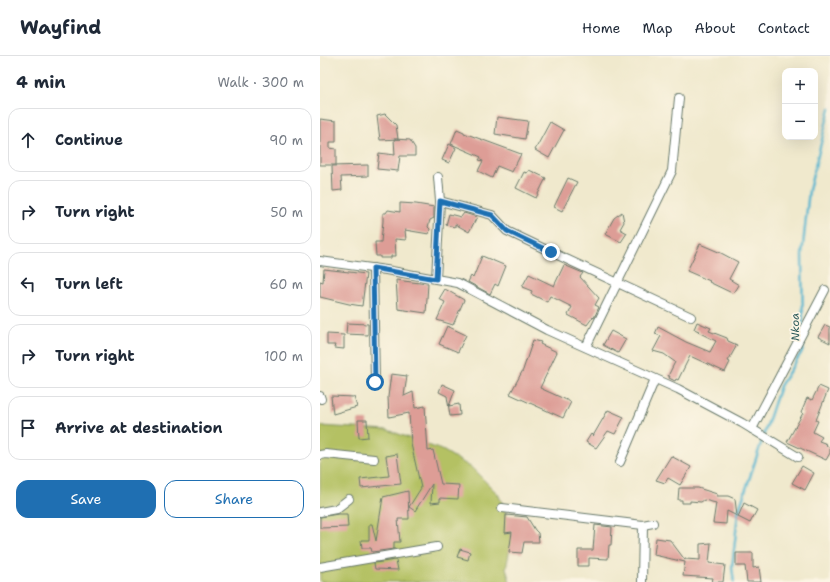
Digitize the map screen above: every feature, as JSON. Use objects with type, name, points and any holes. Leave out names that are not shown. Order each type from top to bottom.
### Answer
[{"type":"street","points":[[586,347],[672,171],[679,98]]},
{"type":"street","points":[[436,279],[440,201],[438,177]]},
{"type":"street","points":[[440,201],[492,215],[507,231],[691,317]]},
{"type":"street","points":[[320,261],[373,268],[458,283],[547,330],[678,389],[752,429],[798,457]]},
{"type":"street","points":[[373,268],[375,382]]},
{"type":"street","points":[[752,429],[824,290]]},
{"type":"street","points":[[620,462],[655,379]]},
{"type":"street","points":[[320,455],[326,454],[374,459]]},
{"type":"street","points":[[320,512],[336,509],[349,499]]},
{"type":"street","points":[[502,508],[643,525],[653,523]]},
{"type":"street","points":[[642,582],[643,525]]},
{"type":"street","points":[[320,567],[437,547]]},
{"type":"green space","points":[[320,426],[388,430],[444,451],[472,468],[498,494],[505,509],[512,539],[506,568],[510,582],[320,582]]},
{"type":"building","points":[[385,114],[396,125],[398,139],[380,140],[377,116]]},
{"type":"building","points":[[497,117],[528,121],[525,139],[495,134]]},
{"type":"building","points":[[320,119],[336,121],[336,142],[330,142],[330,148],[336,149],[336,165],[320,165]]},
{"type":"building","points":[[550,122],[564,130],[549,158],[535,150]]},
{"type":"building","points":[[457,129],[521,154],[512,172],[497,166],[492,178],[478,171],[483,161],[479,160],[481,157],[451,144]]},
{"type":"building","points":[[394,139],[410,140],[415,148],[415,156],[400,156],[398,171],[377,169],[379,153],[395,155]]},
{"type":"building","points":[[449,144],[456,148],[449,163],[442,160]]},
{"type":"building","points":[[368,165],[368,176],[341,177],[342,190],[333,191],[332,166]]},
{"type":"building","points":[[529,170],[546,178],[536,198],[516,188],[524,172],[527,173]]},
{"type":"building","points":[[568,178],[577,182],[562,211],[554,207]]},
{"type":"building","points":[[400,203],[434,207],[434,218],[430,220],[428,227],[430,229],[429,234],[405,230],[406,240],[395,239],[396,256],[391,256],[391,258],[380,258],[380,256],[376,256],[375,242],[381,242],[383,213],[386,213],[388,210],[400,212]]},
{"type":"building","points":[[622,212],[624,222],[620,229],[627,233],[621,242],[605,234],[614,218]]},
{"type":"building","points":[[464,213],[477,217],[469,232],[455,224],[455,227],[446,225],[449,214],[461,217]]},
{"type":"building","points":[[700,244],[738,262],[729,279],[739,285],[732,293],[687,271]]},
{"type":"building","points":[[482,256],[506,266],[498,286],[495,284],[490,294],[468,282],[471,276],[473,278]]},
{"type":"building","points":[[564,265],[583,273],[580,277],[599,298],[595,305],[599,307],[594,318],[593,317],[587,325],[568,315],[572,307],[550,296],[547,302],[531,294],[532,291],[522,287],[529,274],[554,286]]},
{"type":"building","points":[[324,269],[366,274],[362,306],[320,297],[320,281],[323,282]]},
{"type":"building","points":[[396,280],[428,284],[426,313],[398,309]]},
{"type":"building","points":[[445,289],[464,300],[453,325],[437,320],[445,302],[439,299]]},
{"type":"building","points":[[697,322],[711,328],[709,331],[727,338],[728,341],[737,345],[728,361],[730,362],[725,372],[690,356],[678,380],[676,379],[675,381],[668,376],[675,362],[664,354],[653,351],[661,336],[655,334],[658,327],[686,342],[710,352],[716,341],[694,329]]},
{"type":"building","points":[[347,323],[368,324],[368,335],[346,334]]},
{"type":"building","points":[[825,325],[830,327],[830,343],[818,337]]},
{"type":"building","points":[[447,326],[466,335],[458,352],[439,344]]},
{"type":"building","points":[[611,331],[626,339],[618,353],[603,345]]},
{"type":"building","points":[[327,334],[344,335],[344,349],[334,348],[335,345],[327,345]]},
{"type":"building","points":[[533,340],[541,342],[540,344],[557,352],[540,388],[571,402],[563,418],[510,394],[523,370]]},
{"type":"building","points":[[391,374],[407,376],[404,396],[413,392],[415,408],[425,406],[428,451],[433,450],[441,484],[459,485],[458,499],[440,498],[440,502],[431,503],[432,484],[415,511],[409,507],[421,488],[411,444],[409,413],[389,417],[388,397]]},
{"type":"building","points":[[442,384],[455,390],[449,406],[459,404],[460,415],[450,416],[447,396],[439,392]]},
{"type":"building","points":[[819,386],[828,390],[816,420],[818,421],[813,432],[822,437],[819,441],[827,444],[826,445],[830,448],[830,453],[826,460],[787,442],[803,413],[801,412],[807,398],[812,400]]},
{"type":"building","points":[[331,396],[354,397],[357,407],[333,414]]},
{"type":"building","points":[[608,410],[624,417],[615,434],[608,431],[596,448],[586,442],[591,434],[593,436]]},
{"type":"building","points":[[358,420],[367,420],[368,437],[359,438]]},
{"type":"building","points":[[397,454],[401,484],[361,488],[360,479],[389,476],[386,456]]},
{"type":"building","points":[[671,456],[691,467],[680,485],[668,478],[665,483],[656,480]]},
{"type":"building","points":[[802,466],[814,473],[805,490],[792,483]]},
{"type":"building","points":[[679,488],[698,488],[717,494],[717,496],[728,496],[735,499],[737,516],[727,511],[726,524],[713,523],[716,503],[704,500],[701,502],[690,501],[690,503],[682,503],[682,500],[678,500]]},
{"type":"building","points":[[408,491],[409,519],[398,519],[400,542],[394,542],[394,549],[372,552],[371,548],[362,548],[361,540],[369,540],[369,524],[372,524],[376,541],[383,497]]},
{"type":"building","points":[[744,503],[757,510],[750,523],[738,517]]},
{"type":"building","points":[[347,514],[348,527],[320,528],[320,517]]},
{"type":"building","points":[[506,515],[527,517],[538,533],[539,542],[524,542],[522,553],[509,552],[512,532],[505,533]]},
{"type":"building","points":[[595,525],[612,527],[611,545],[609,545],[608,559],[589,558],[589,566],[578,566],[578,550],[593,550]]},
{"type":"building","points":[[656,538],[670,540],[685,560],[700,560],[700,544],[711,543],[709,563],[725,565],[723,582],[712,582],[713,578],[683,576],[685,562],[654,555]]},
{"type":"building","points":[[460,549],[470,552],[468,560],[457,557]]},
{"type":"building","points":[[736,553],[753,553],[753,568],[759,567],[761,582],[747,582],[745,566],[736,566]]},
{"type":"building","points":[[396,560],[398,570],[375,569],[374,563]]},
{"type":"waterway","name":"Nkoa","points":[[803,326],[802,255],[809,190],[830,108]]},
{"type":"waterway","name":"Nkoa","points":[[734,582],[732,568],[738,513],[780,386],[803,350],[803,337]]},
{"type":"route","points":[[375,382],[373,268],[436,279],[440,201],[492,215],[507,231],[551,252]]}]
